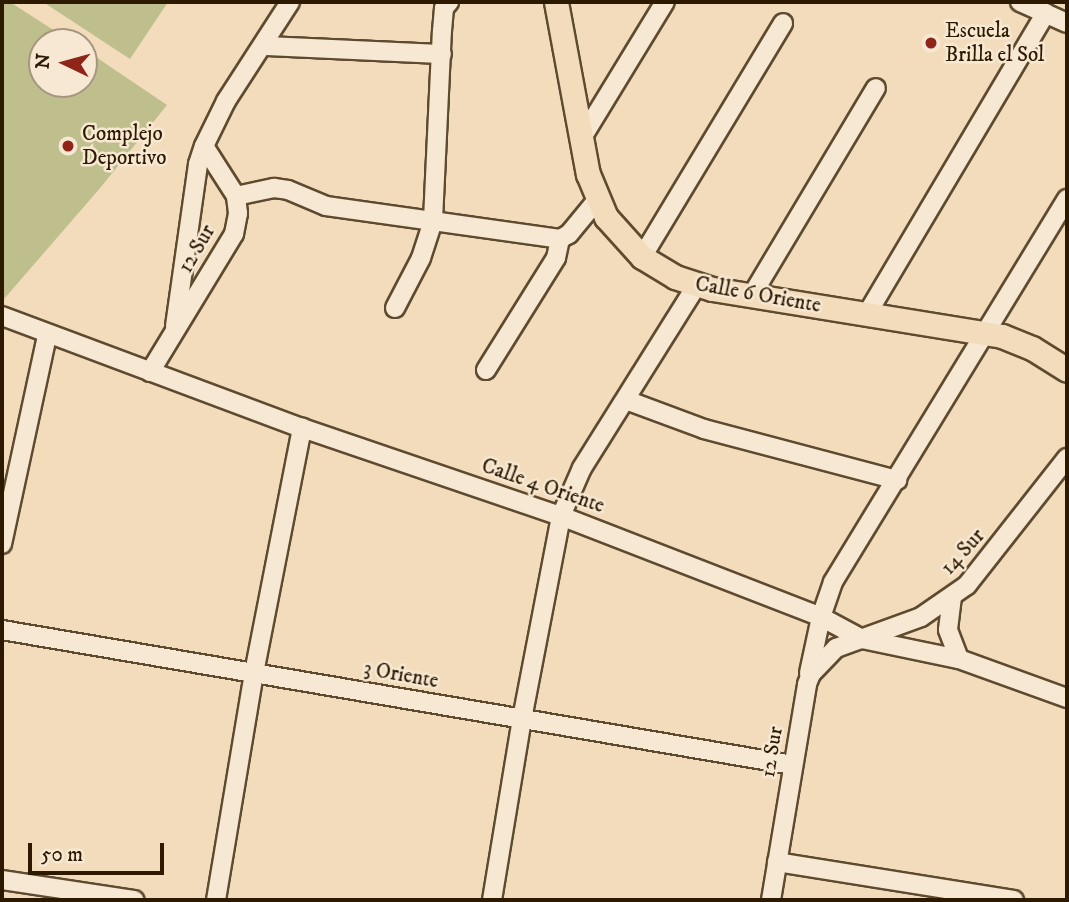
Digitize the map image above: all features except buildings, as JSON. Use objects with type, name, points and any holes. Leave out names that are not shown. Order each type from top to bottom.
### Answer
[{"type":"main road","name":"Calle 6 Oriente","points":[[556,2],[580,141],[597,200],[618,233],[642,257],[675,277],[697,285],[987,333],[1032,348],[1067,370]]},
{"type":"street","points":[[174,331],[198,164],[204,146],[226,101],[265,46],[290,2]]},
{"type":"street","points":[[396,308],[421,258],[433,220],[444,8],[449,2]]},
{"type":"street","points":[[580,141],[665,2]]},
{"type":"street","points":[[1020,2],[1067,23]]},
{"type":"street","points":[[867,314],[1046,13]]},
{"type":"street","points":[[642,257],[783,23]]},
{"type":"street","points":[[265,46],[442,54]]},
{"type":"street","points":[[752,295],[876,88]]},
{"type":"street","points":[[204,146],[236,196],[274,188],[288,190],[326,206],[560,239],[569,234],[597,200]]},
{"type":"street","name":"12 Sur","points":[[150,372],[234,234],[238,213],[236,196]]},
{"type":"street","points":[[807,684],[821,617],[833,582],[1067,199]]},
{"type":"street","points":[[486,370],[555,258],[560,239]]},
{"type":"street","points":[[492,900],[522,719],[561,516],[582,468],[697,285]]},
{"type":"street","name":"Calle 4 Oriente","points":[[2,316],[302,428],[561,516],[821,617],[862,639],[959,659],[1067,698]]},
{"type":"street","points":[[2,544],[47,335]]},
{"type":"street","points":[[626,400],[704,429],[897,480]]},
{"type":"street","points":[[216,900],[254,673],[302,428]]},
{"type":"street","name":"14 Sur","points":[[862,639],[921,617],[967,586],[1067,458]]},
{"type":"street","points":[[952,597],[948,630],[959,659]]},
{"type":"street","name":"3 Oriente","points":[[2,630],[793,765]]},
{"type":"street","name":"12 Sur","points":[[771,900],[807,684],[825,657],[849,642],[862,639]]},
{"type":"street","points":[[777,862],[1014,900]]},
{"type":"street","points":[[2,880],[134,900]]},
{"type":"green space","name":"Complejo Deportivo","points":[[2,2],[10,2],[50,28],[28,28],[28,98],[98,98],[98,58],[167,105],[101,187],[4,299]]},
{"type":"green space","name":"Complejo Deportivo","points":[[43,2],[168,2],[130,59],[98,38],[98,28],[83,28]]},
{"type":"place","name":"Escuela Brilla el Sol","points":[[931,43]]},
{"type":"place","name":"Complejo Deportivo","points":[[68,146]]}]
